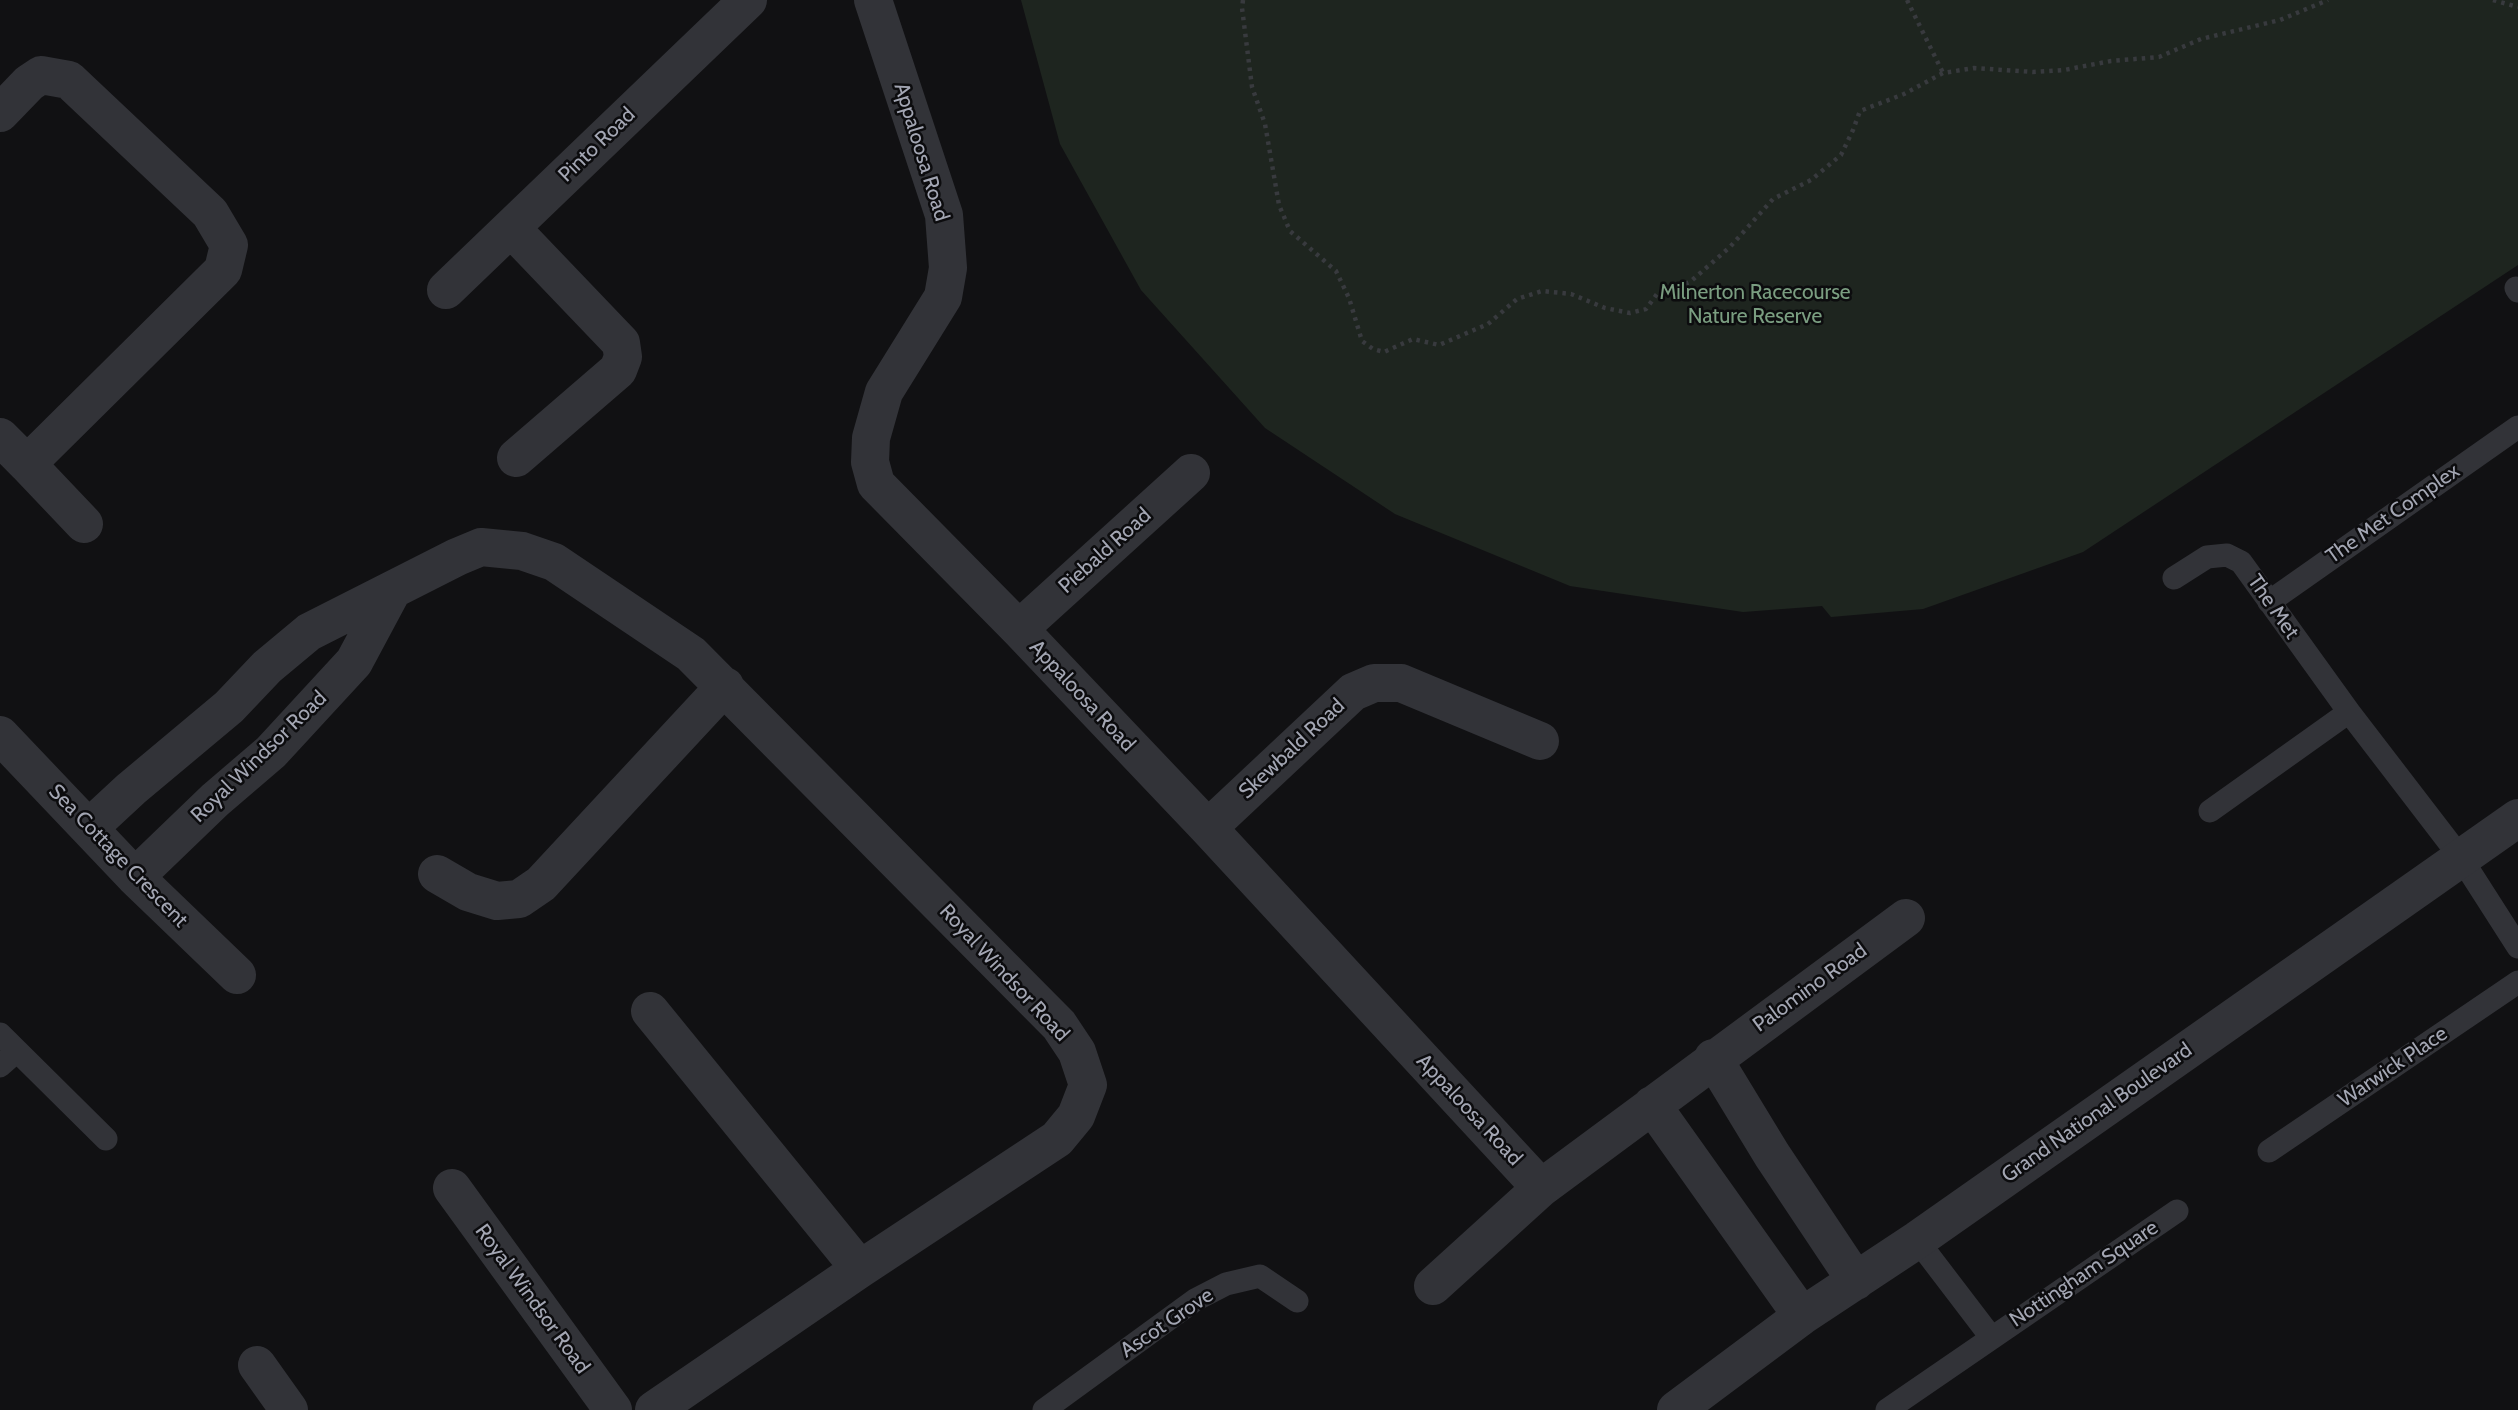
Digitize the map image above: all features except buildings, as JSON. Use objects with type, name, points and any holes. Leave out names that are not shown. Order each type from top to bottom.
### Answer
[{"type":"street","name":"Pinto Road","points":[[446,290],[748,0]]},
{"type":"street","name":"Appaloosa Road","points":[[873,0],[944,215],[948,268],[943,297],[884,392],[871,438],[870,462],[876,484],[1019,629],[1208,828],[1541,1188]]},
{"type":"street","points":[[0,113],[29,83],[41,75],[69,80],[210,213],[229,245],[223,270],[27,464]]},
{"type":"street","points":[[511,228],[621,343],[623,357],[618,370],[516,457]]},
{"type":"street","points":[[0,437],[84,524]]},
{"type":"street","name":"Piebald Road","points":[[1019,629],[1191,473]]},
{"type":"street","name":"Royal Windsor Road","points":[[90,827],[229,707],[267,667],[309,632],[481,547],[522,551],[554,562],[691,654],[1059,1025],[1077,1052],[1088,1085],[1076,1116],[1057,1139],[654,1410]]},
{"type":"street","name":"Royal Windsor Road","points":[[135,877],[215,800],[271,752],[354,662],[392,591]]},
{"type":"street","name":"Skewbald Road","points":[[1208,828],[1353,692],[1374,683],[1401,683],[1540,741]]},
{"type":"street","points":[[437,874],[468,892],[496,901],[519,899],[541,884],[725,686]]},
{"type":"street","name":"Sea Cottage Crescent","points":[[0,735],[135,877],[237,975]]},
{"type":"street","name":"Grand National Boulevard","points":[[1676,1410],[1802,1316],[1917,1240],[2518,818]]},
{"type":"street","name":"Palomino Road","points":[[1713,1058],[1906,918]]},
{"type":"street","points":[[650,1011],[860,1269]]},
{"type":"street","points":[[1433,1286],[1541,1188],[1713,1058],[1772,1155],[1856,1282]]},
{"type":"street","points":[[1651,1105],[1802,1316]]},
{"type":"street","name":"Royal Windsor Road","points":[[452,1188],[613,1410]]},
{"type":"street","points":[[257,1365],[289,1410]]},
{"type":"lane","name":"The Met Complex","points":[[2269,602],[2518,427]]},
{"type":"lane","name":"The Met","points":[[2174,578],[2207,557],[2227,555],[2241,562],[2349,712],[2461,858]]},
{"type":"lane","points":[[2210,811],[2349,712]]},
{"type":"lane","points":[[2461,858],[2517,946]]},
{"type":"lane","name":"Warwick Place","points":[[2269,1151],[2518,982]]},
{"type":"lane","points":[[0,1034],[9,1059],[106,1139]]},
{"type":"lane","name":"Nottingham Square","points":[[1887,1410],[2177,1211]]},
{"type":"lane","name":"Nottingham Square","points":[[1917,1240],[1991,1338]]},
{"type":"lane","name":"Ascot Grove","points":[[1044,1410],[1195,1300],[1226,1284],[1260,1276],[1297,1301]]},
{"type":"path","points":[[1243,0],[1252,87],[1265,124],[1279,205],[1290,231],[1336,271],[1349,298],[1362,341],[1373,349],[1384,352],[1413,339],[1439,345],[1488,324],[1517,299],[1542,291],[1571,294],[1605,308],[1630,313],[1646,309],[1657,294],[1690,282],[1730,247],[1773,199],[1811,180],[1841,155],[1860,111],[1904,94],[1943,73],[1974,68],[2032,72],[2064,70],[2111,61],[2159,57],[2201,39],[2280,20],[2328,0]]},
{"type":"path","points":[[1907,0],[1943,73]]},
{"type":"path","points":[[2493,0],[2518,7]]},
{"type":"green space","name":"Milnerton Racecourse Nature Reserve","points":[[1021,0],[2518,0],[2518,265],[2083,552],[1923,609],[1831,617],[1822,606],[1743,612],[1570,586],[1395,514],[1265,428],[1141,290],[1060,144]]}]
